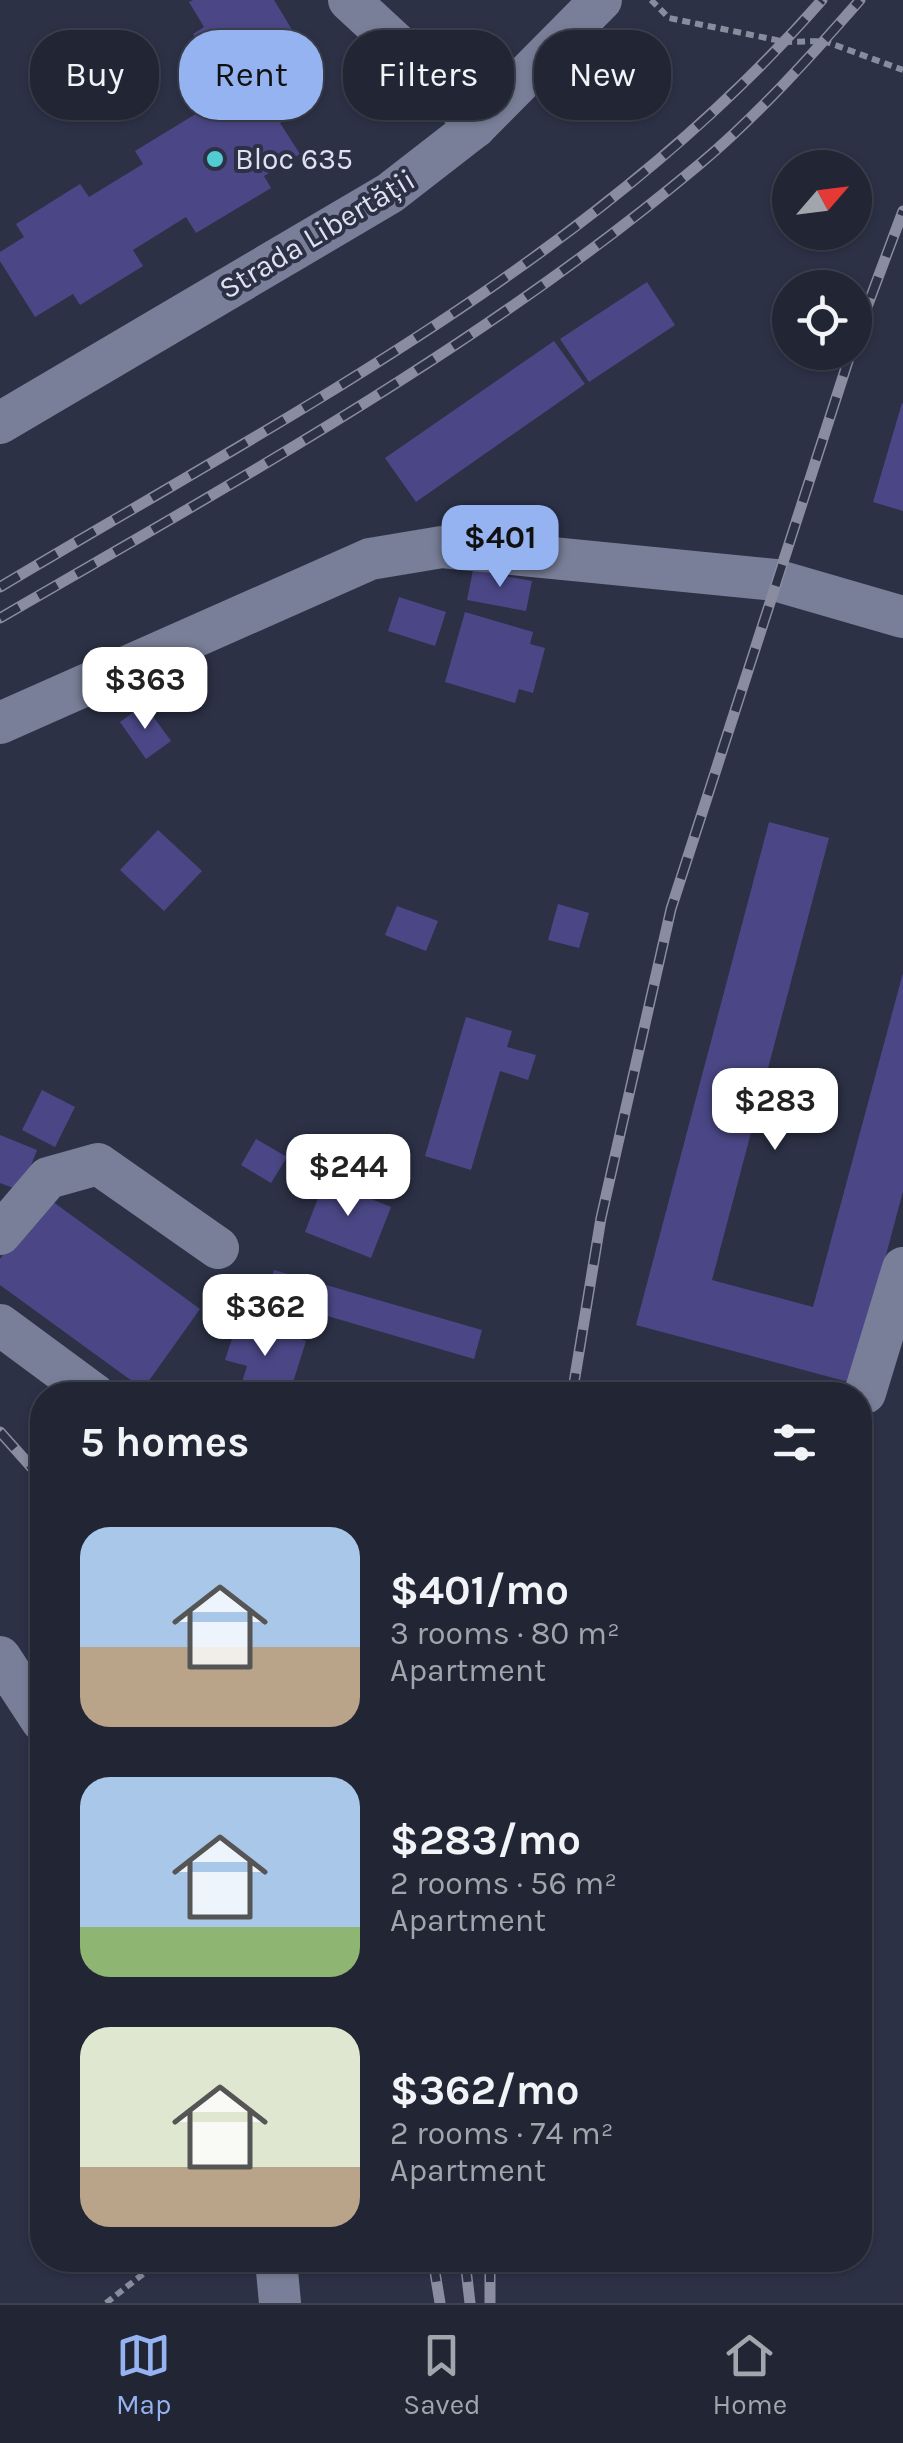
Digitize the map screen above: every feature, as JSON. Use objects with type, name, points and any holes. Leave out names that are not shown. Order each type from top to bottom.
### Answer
[{"type":"street","points":[[349,0],[443,87],[475,127]]},
{"type":"street","name":"Strada Libertății","points":[[0,423],[390,192],[475,127],[601,0]]},
{"type":"street","points":[[0,723],[370,559],[442,547],[774,580],[903,617]]},
{"type":"street","points":[[0,1234],[48,1178],[98,1164],[218,1248]]},
{"type":"street","points":[[868,1382],[903,1268]]},
{"type":"street","points":[[0,1325],[77,1382]]},
{"type":"street","points":[[0,1657],[30,1703]]},
{"type":"street","points":[[277,2272],[280,2303]]},
{"type":"path","points":[[651,0],[669,18],[786,42],[824,42],[903,70]]},
{"type":"path","points":[[106,2303],[146,2272]]},
{"type":"building","name":"Bloc 635","points":[[274,0],[292,30],[199,30],[204,27],[189,2]]},
{"type":"building","name":"Bloc 635","points":[[186,120],[285,120],[280,123],[300,154],[264,176],[271,188],[196,233],[186,217],[133,250],[143,266],[80,305],[73,294],[35,317],[0,261],[0,252],[24,237],[16,224],[80,184],[89,197],[143,164],[135,151]]},
{"type":"building","points":[[647,282],[675,325],[589,382],[560,339]]},
{"type":"building","points":[[554,341],[585,384],[416,502],[385,458]]},
{"type":"building","points":[[903,404],[903,511],[873,502]]},
{"type":"building","points":[[473,570],[532,581],[526,611],[467,600]]},
{"type":"building","points":[[399,597],[446,612],[435,646],[388,631]]},
{"type":"building","points":[[465,612],[533,632],[530,644],[545,648],[533,693],[519,689],[515,703],[445,682]]},
{"type":"building","points":[[144,704],[171,741],[146,759],[120,722]]},
{"type":"building","points":[[769,822],[829,838],[712,1280],[813,1307],[903,973],[903,1191],[852,1382],[636,1325]]},
{"type":"building","points":[[158,830],[202,871],[164,911],[120,870]]},
{"type":"building","points":[[558,904],[589,913],[579,948],[548,940]]},
{"type":"building","points":[[397,906],[438,921],[426,951],[385,935]]},
{"type":"building","points":[[466,1017],[512,1031],[507,1047],[536,1055],[528,1080],[500,1071],[471,1170],[425,1156]]},
{"type":"building","points":[[42,1090],[75,1107],[55,1147],[22,1130]]},
{"type":"building","points":[[0,1135],[37,1150],[21,1191],[0,1183]]},
{"type":"building","points":[[256,1139],[287,1157],[271,1183],[241,1165]]},
{"type":"building","points":[[325,1180],[391,1207],[371,1258],[305,1232]]},
{"type":"building","points":[[45,1196],[200,1309],[148,1382],[133,1382],[0,1285],[0,1259]]},
{"type":"building","points":[[274,1270],[482,1330],[474,1359],[314,1312],[310,1326],[262,1312]]},
{"type":"building","points":[[238,1320],[306,1341],[293,1382],[242,1382],[247,1366],[225,1360]]},
{"type":"railway","points":[[0,587],[328,393],[540,253],[640,176],[734,92],[822,0]]},
{"type":"railway","points":[[0,618],[361,406],[535,290],[722,145],[860,0]]},
{"type":"railway","points":[[872,294],[903,211]]},
{"type":"railway","points":[[574,1382],[601,1218],[671,909],[845,370]]},
{"type":"railway","points":[[0,1432],[30,1466]]},
{"type":"railway","points":[[435,2272],[440,2303]]},
{"type":"railway","points":[[466,2272],[470,2303]]},
{"type":"railway","points":[[490,2272],[490,2303]]},
{"type":"place","name":"Bloc 635","points":[[215,159]]}]
